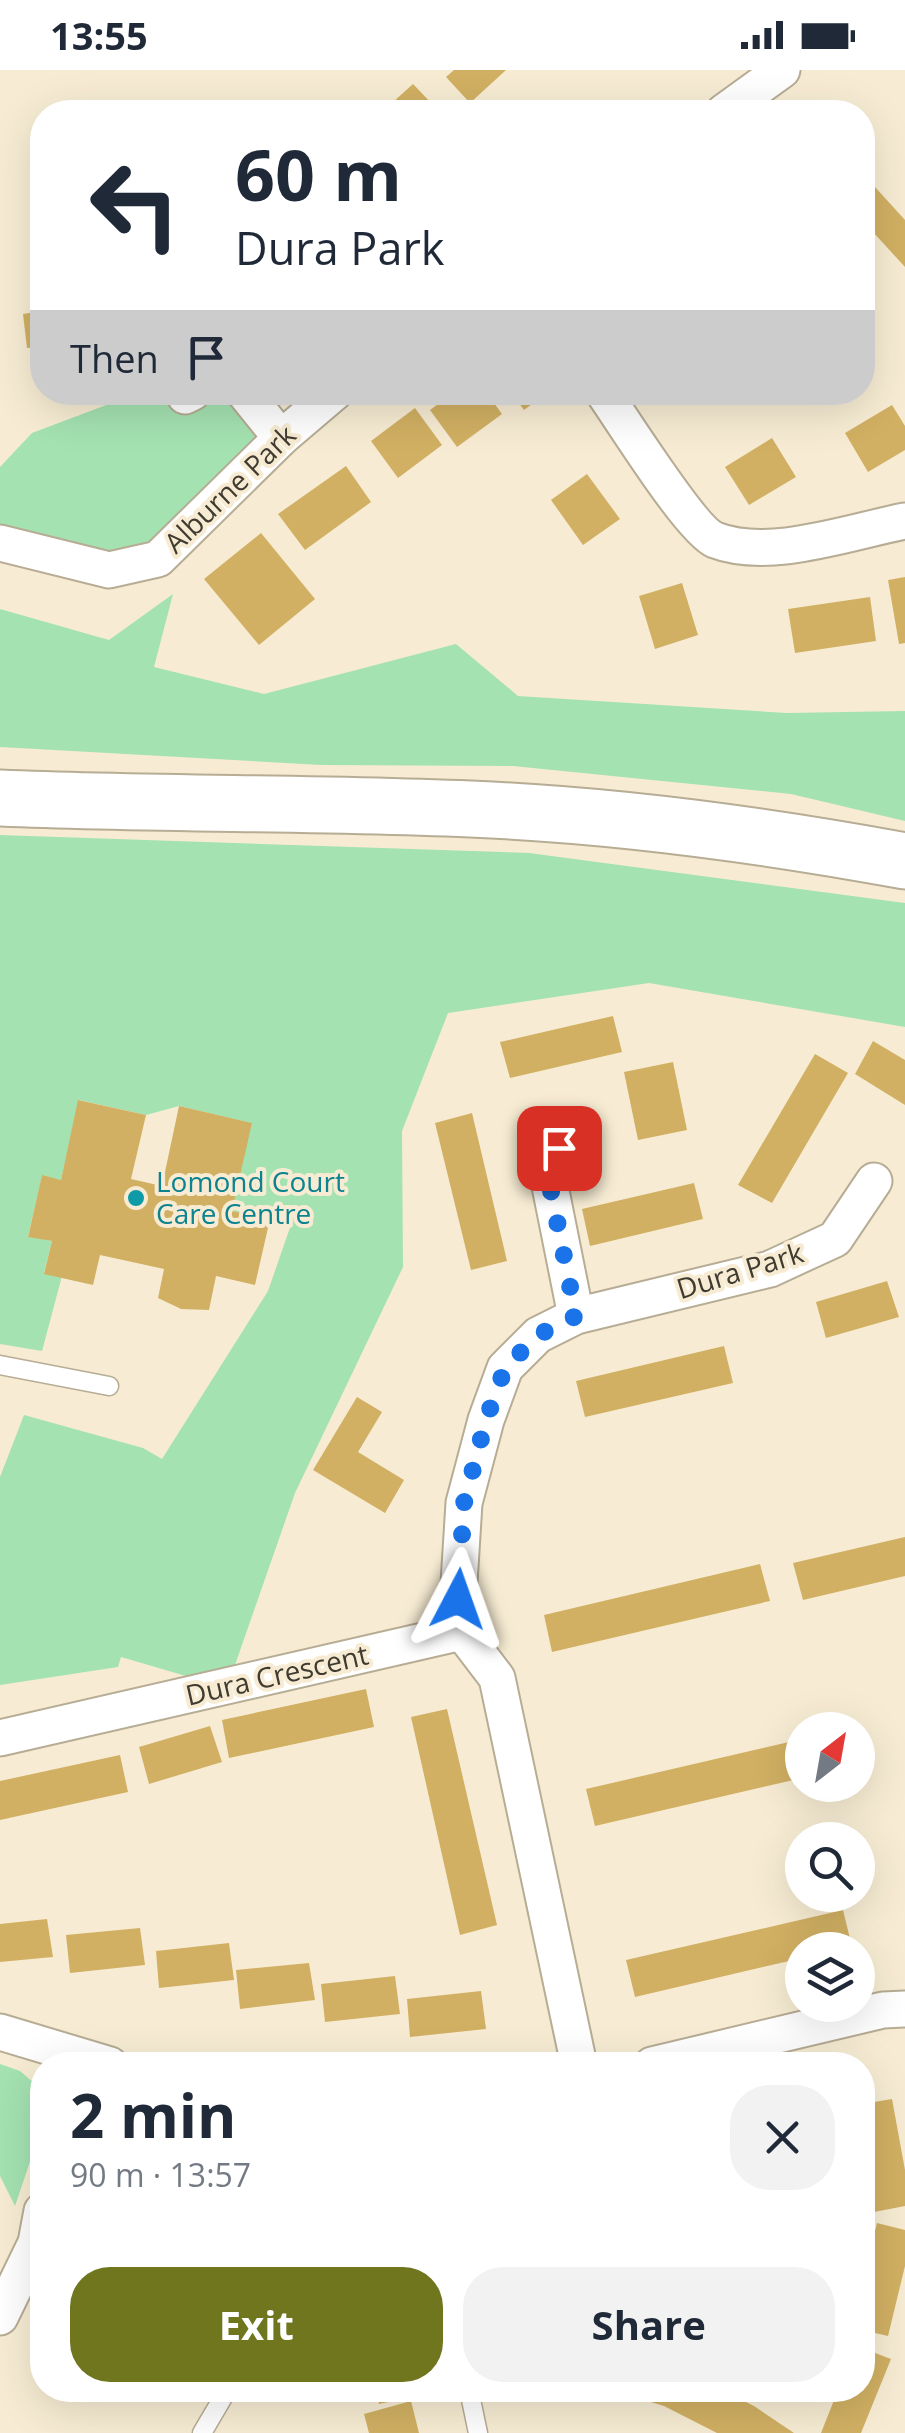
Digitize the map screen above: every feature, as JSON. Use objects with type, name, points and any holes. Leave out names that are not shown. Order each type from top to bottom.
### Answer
[{"type":"main road","points":[[0,798],[493,810],[655,824],[824,846],[905,862]]},
{"type":"street","points":[[741,100],[782,70]]},
{"type":"street","points":[[254,405],[281,438]]},
{"type":"street","name":"Alburne Park","points":[[0,544],[109,570],[158,558],[320,405]]},
{"type":"street","points":[[613,405],[675,498],[712,539],[767,549],[905,521]]},
{"type":"street","points":[[572,1130],[546,1166],[576,1316]]},
{"type":"street","name":"Dura Park","points":[[462,1632],[458,1599],[464,1503],[505,1368],[538,1335],[576,1316],[770,1269],[835,1240],[874,1181]]},
{"type":"street","points":[[462,1632],[497,1678],[576,2052]]},
{"type":"street","name":"Dura Crescent","points":[[0,1738],[462,1632]]},
{"type":"street","points":[[709,2052],[894,2010]]},
{"type":"street","points":[[0,2032],[52,2052]]},
{"type":"street","points":[[0,2317],[30,2254]]},
{"type":"lane","points":[[0,1365],[109,1386]]},
{"type":"lane","points":[[202,2433],[221,2402]]},
{"type":"lane","points":[[472,2402],[478,2433]]},
{"type":"green space","points":[[106,405],[254,405],[281,438],[158,559],[0,543],[0,467],[32,433]]},
{"type":"green space","points":[[173,594],[154,667],[264,694],[456,644],[518,696],[787,713],[905,711],[905,821],[791,794],[513,766],[321,765],[0,747],[0,609],[109,640]]},
{"type":"green space","points":[[0,835],[529,853],[905,903],[905,1027],[649,983],[448,1013],[402,1131],[403,1267],[295,1493],[227,1688],[121,1657],[118,1667],[0,1685],[0,1477],[24,1415],[143,1448],[162,1459],[268,1291],[293,1219],[232,1211],[251,1123],[179,1106],[146,1115],[79,1100],[61,1180],[42,1176],[28,1236],[52,1241],[44,1273],[62,1276],[42,1351],[0,1344]]},
{"type":"green space","points":[[0,2064],[20,2071],[30,2080],[30,2162],[15,2206],[0,2176]]},
{"type":"building","points":[[454,70],[506,70],[473,100],[467,100],[446,77]]},
{"type":"building","points":[[413,84],[428,100],[395,100]]},
{"type":"building","points":[[875,187],[905,220],[905,267],[875,234]]},
{"type":"building","points":[[30,313],[30,348],[27,348],[23,314]]},
{"type":"building","points":[[437,405],[495,405],[502,414],[457,447],[430,410]]},
{"type":"building","points":[[892,405],[905,426],[905,450],[868,472],[845,433]]},
{"type":"building","points":[[415,408],[442,445],[398,478],[371,441]]},
{"type":"building","points":[[772,438],[796,477],[749,505],[725,467]]},
{"type":"building","points":[[346,466],[371,502],[305,550],[278,514]]},
{"type":"building","points":[[587,474],[620,519],[583,545],[551,500]]},
{"type":"building","points":[[261,533],[315,599],[259,645],[204,579]]},
{"type":"building","points":[[905,577],[905,643],[899,644],[888,580]]},
{"type":"building","points":[[682,583],[698,635],[655,649],[639,596]]},
{"type":"building","points":[[870,597],[876,641],[795,653],[788,609]]},
{"type":"building","points":[[613,1016],[622,1052],[510,1078],[500,1042]]},
{"type":"building","points":[[873,1041],[905,1060],[905,1105],[855,1074]]},
{"type":"building","points":[[815,1054],[848,1073],[772,1203],[738,1185]]},
{"type":"building","points":[[673,1062],[687,1130],[638,1140],[624,1072]]},
{"type":"building","name":"Lomond Court Care Centre","points":[[78,1100],[146,1115],[131,1179],[162,1186],[179,1106],[252,1123],[232,1211],[270,1219],[255,1285],[216,1276],[209,1310],[181,1309],[158,1298],[164,1269],[100,1255],[93,1285],[44,1274],[52,1241],[28,1237],[42,1175],[61,1180]]},
{"type":"building","points":[[472,1113],[507,1261],[471,1270],[435,1123]]},
{"type":"building","points":[[694,1183],[703,1219],[590,1246],[582,1209]]},
{"type":"building","points":[[887,1281],[899,1317],[826,1338],[816,1302]]},
{"type":"building","points":[[724,1346],[733,1383],[585,1417],[576,1381]]},
{"type":"building","points":[[357,1397],[382,1412],[358,1452],[404,1480],[385,1513],[313,1470]]},
{"type":"building","points":[[905,1537],[905,1576],[803,1600],[793,1563]]},
{"type":"building","points":[[760,1564],[770,1601],[552,1652],[544,1615]]},
{"type":"building","points":[[366,1689],[374,1727],[229,1758],[222,1720]]},
{"type":"building","points":[[447,1709],[497,1925],[460,1935],[411,1717]]},
{"type":"building","points":[[210,1726],[222,1762],[149,1784],[139,1747]]},
{"type":"building","points":[[785,1743],[785,1782],[595,1826],[586,1789]]},
{"type":"building","points":[[120,1755],[128,1792],[0,1820],[0,1781]]},
{"type":"building","points":[[834,1912],[843,1912],[848,1932],[785,1932],[785,1962],[635,1997],[626,1960]]},
{"type":"building","points":[[47,1919],[53,1957],[0,1962],[0,1924]]},
{"type":"building","points":[[140,1928],[145,1965],[70,1973],[66,1935]]},
{"type":"building","points":[[229,1943],[234,1980],[159,1988],[156,1951]]},
{"type":"building","points":[[309,1963],[315,2000],[240,2009],[236,1970]]},
{"type":"building","points":[[395,1976],[400,2014],[325,2022],[321,1984]]},
{"type":"building","points":[[481,1991],[486,2029],[410,2037],[407,1999]]},
{"type":"building","points":[[892,2099],[905,2170],[905,2206],[875,2212],[875,2102]]},
{"type":"building","points":[[877,2223],[905,2230],[905,2266],[888,2336],[875,2333]]},
{"type":"building","points":[[875,2353],[891,2359],[875,2398]]},
{"type":"building","points":[[411,2402],[419,2433],[369,2433],[364,2414]]},
{"type":"building","points":[[651,2402],[746,2402],[794,2433],[717,2433]]},
{"type":"building","points":[[833,2402],[874,2402],[861,2433],[821,2433]]},
{"type":"place","name":"Lomond Court Care Centre","points":[[136,1198]]},
{"type":"route","points":[[458,1599],[464,1503],[486,1420],[505,1368],[538,1335],[576,1316],[546,1166],[559,1148]]}]
